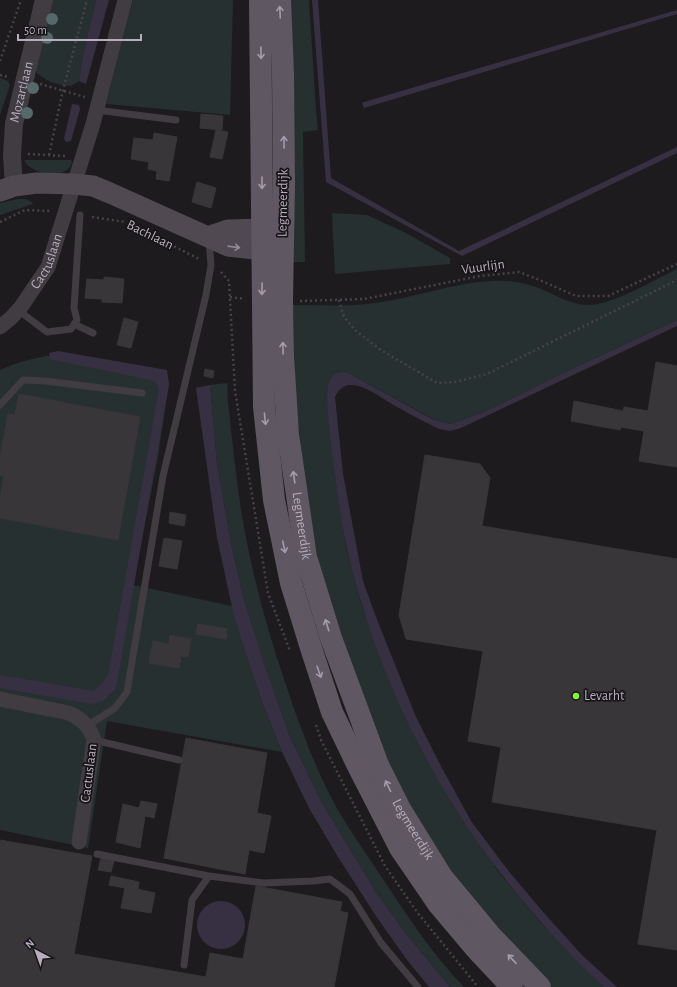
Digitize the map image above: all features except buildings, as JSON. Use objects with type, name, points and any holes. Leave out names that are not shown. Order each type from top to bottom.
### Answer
[{"type":"main road","name":"Legmeerdijk","points":[[260,0],[264,407],[274,500],[291,583],[332,712],[400,848],[439,905],[477,950],[512,987]]},
{"type":"main road","name":"Legmeerdijk","points":[[280,0],[283,74],[283,356],[288,434],[306,557],[331,638],[375,757],[400,808],[442,877],[491,936],[540,987]]},
{"type":"main road","name":"Bachlaan","points":[[7,189],[37,183],[92,186],[228,246],[262,250]]},
{"type":"main road","points":[[208,238],[228,230],[262,229],[283,237]]},
{"type":"main road","points":[[262,250],[283,237]]},
{"type":"street","name":"Mozartlaan","points":[[7,189],[12,155],[14,124],[44,0]]},
{"type":"street","points":[[74,184],[98,105],[125,0]]},
{"type":"street","name":"Cactuslaan","points":[[0,327],[18,310],[48,267],[73,214],[74,184]]},
{"type":"street","name":"Cactuslaan","points":[[0,699],[69,713],[79,718],[92,732],[94,740],[79,842]]},
{"type":"lane","points":[[98,105],[176,120]]},
{"type":"lane","points":[[18,310],[47,332],[72,329],[77,320],[74,308],[73,214]]},
{"type":"lane","points":[[87,726],[115,708],[127,692],[164,476],[206,295],[211,265],[208,238]]},
{"type":"lane","points":[[74,324],[93,333]]},
{"type":"lane","points":[[0,405],[23,380],[142,393]]},
{"type":"lane","points":[[94,740],[179,760]]},
{"type":"lane","points":[[97,854],[209,876],[264,883],[330,879],[350,894],[381,943],[418,987]]},
{"type":"lane","points":[[184,965],[192,900],[209,876]]},
{"type":"path","points":[[0,61],[21,0]]},
{"type":"path","points":[[49,155],[63,90],[86,0]]},
{"type":"path","points":[[24,79],[63,90],[98,105]]},
{"type":"path","name":"Bachlaan","points":[[0,222],[25,210],[43,210],[125,221],[222,272],[229,281],[230,297]]},
{"type":"path","name":"Vuurlijn","points":[[282,300],[318,301],[364,299],[480,276],[518,272],[576,296],[608,296],[677,264]]},
{"type":"path","points":[[339,300],[344,317],[356,331],[381,350],[437,382],[455,382],[487,374],[677,280]]},
{"type":"shaded area","points":[[53,0],[96,0],[83,55],[79,81],[71,86],[52,82],[35,71]]},
{"type":"shaded area","points":[[96,0],[109,0],[86,84],[79,81],[83,55]]},
{"type":"shaded area","points":[[133,0],[233,0],[230,115],[106,104]]},
{"type":"shaded area","points":[[288,0],[309,0],[318,130],[303,132],[305,262],[293,262]]},
{"type":"shaded area","points":[[312,0],[318,0],[331,178],[459,251],[677,147],[677,153],[462,256],[326,182]]},
{"type":"shaded area","points":[[677,10],[677,14],[364,108],[362,103],[364,102]]},
{"type":"shaded area","points":[[0,78],[8,81],[10,85],[0,115]]},
{"type":"shaded area","points":[[72,104],[79,105],[80,109],[71,141],[66,142],[64,139]]},
{"type":"shaded area","points":[[24,160],[71,160],[72,162],[69,168],[64,172],[49,174],[33,169]]},
{"type":"shaded area","points":[[25,199],[33,204],[0,215],[0,203]]},
{"type":"shaded area","points":[[332,213],[367,215],[406,233],[450,258],[450,264],[335,274]]},
{"type":"shaded area","points":[[677,269],[677,320],[486,411],[451,424],[435,420],[348,373],[327,399],[335,475],[346,547],[362,606],[393,690],[497,870],[540,922],[604,987],[551,987],[517,956],[459,888],[412,815],[359,699],[320,569],[307,505],[295,391],[293,305],[365,304],[390,301],[476,282],[508,281],[536,287],[569,301],[583,305],[590,305],[600,304],[622,296]]},
{"type":"shaded area","points":[[677,320],[677,326],[461,428],[450,431],[439,429],[390,403],[371,391],[356,385],[343,387],[339,390],[335,397],[343,474],[363,581],[416,717],[471,821],[507,869],[543,912],[582,955],[617,987],[604,987],[558,941],[516,893],[477,841],[442,787],[412,731],[386,672],[364,612],[347,549],[333,462],[327,394],[330,380],[334,375],[340,372],[348,373],[434,420],[451,424],[486,411]]},
{"type":"shaded area","points":[[58,351],[167,370],[169,385],[116,688],[103,701],[92,704],[0,688],[0,675],[94,691],[108,676],[159,389],[155,381],[50,359],[49,353]]},
{"type":"shaded area","points":[[47,356],[60,356],[169,381],[158,457],[133,585],[232,606],[260,696],[282,752],[107,721],[88,848],[0,830],[0,370],[11,365]]},
{"type":"shaded area","points":[[227,383],[234,458],[242,516],[251,560],[261,604],[273,646],[304,737],[331,797],[351,831],[420,933],[441,961],[464,987],[450,987],[408,936],[377,894],[321,801],[290,737],[266,671],[244,600],[231,544],[217,463],[210,385]]},
{"type":"shaded area","points":[[210,385],[217,463],[231,544],[244,600],[266,670],[290,737],[321,801],[377,894],[408,936],[450,987],[429,987],[407,960],[376,916],[338,857],[309,808],[282,752],[260,696],[234,616],[217,538],[196,388]]},
{"type":"shaded area","points":[[221,901],[230,903],[238,908],[243,916],[245,925],[243,934],[238,942],[230,947],[221,949],[212,947],[204,942],[199,934],[197,925],[199,916],[204,908],[212,903]]},
{"type":"place","name":"Levarht","points":[[576,696]]}]
